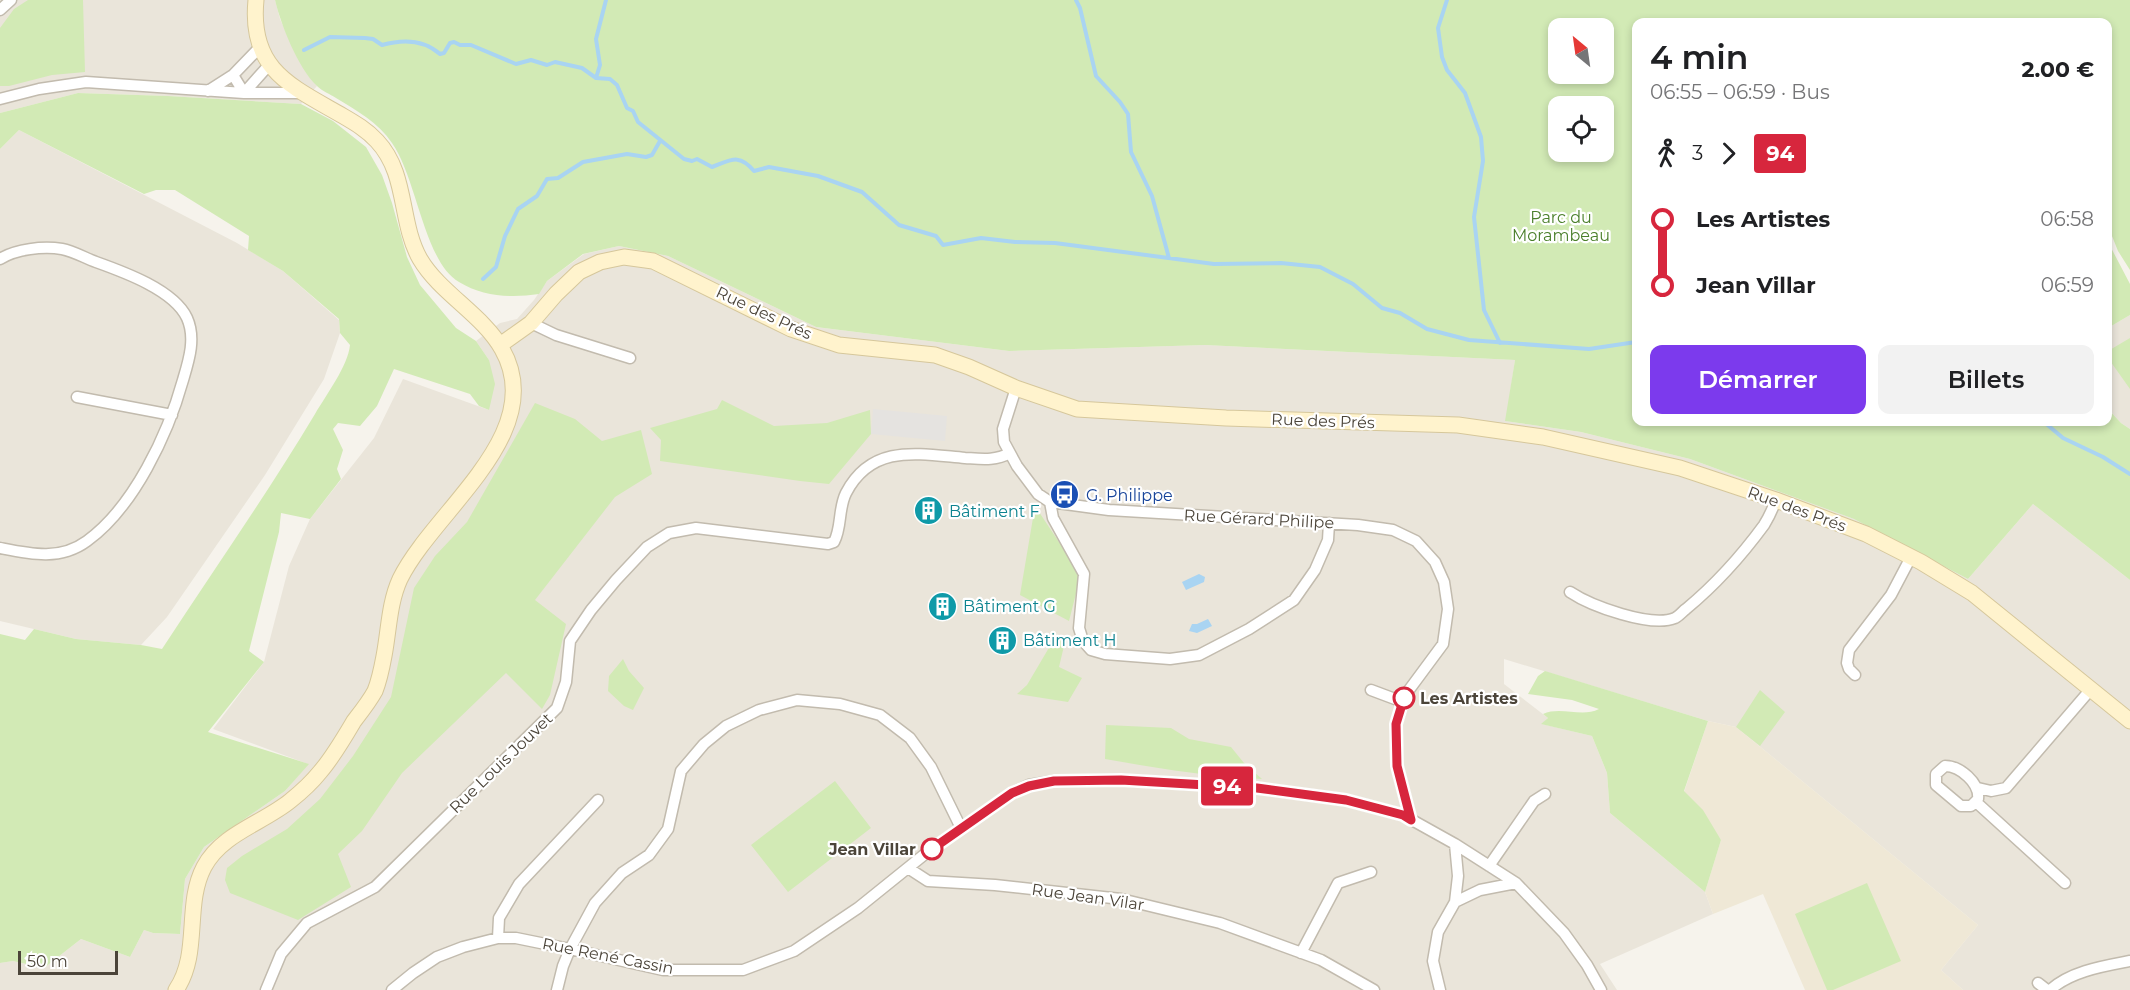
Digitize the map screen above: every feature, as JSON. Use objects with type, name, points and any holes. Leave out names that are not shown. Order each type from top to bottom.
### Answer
[{"type":"street","points":[[0,10],[11,0]]},
{"type":"street","points":[[176,990],[189,960],[195,890],[204,865],[219,848],[289,802],[320,772],[375,690],[384,658],[393,600],[400,579],[416,553],[486,463],[504,434],[512,408],[513,375],[500,345],[429,272],[419,257],[411,234],[398,174],[378,141],[363,128],[302,93],[269,65],[260,47],[254,19],[256,0]]},
{"type":"street","points":[[208,91],[233,75],[260,47]]},
{"type":"street","points":[[244,93],[269,65]]},
{"type":"street","points":[[233,75],[244,93]]},
{"type":"street","points":[[0,99],[86,82],[244,93],[302,93]]},
{"type":"street","points":[[0,259],[28,250],[63,249],[120,270],[173,301],[187,319],[191,335],[190,354],[163,439],[125,501],[105,525],[86,542],[66,551],[44,556],[0,548]]},
{"type":"street","name":"Rue des Prés","points":[[500,345],[531,323],[579,272],[600,262],[624,257],[653,261],[791,329],[839,345],[935,355],[1016,388],[1077,409],[1458,425],[1543,437],[1680,468],[1776,500],[1866,534],[1911,557],[1972,593],[2130,721]]},
{"type":"street","points":[[531,323],[556,335],[630,358]]},
{"type":"street","points":[[1016,388],[1003,429],[1004,442],[1038,494],[1050,502],[1053,518],[1083,574],[1079,628],[1080,636],[1091,650],[1105,654],[1170,659],[1199,656],[1294,600],[1315,570],[1328,540],[1329,523]]},
{"type":"street","points":[[77,397],[172,415]]},
{"type":"street","name":"Rue Louis Jouvet","points":[[266,990],[281,954],[307,923],[375,887],[557,708],[567,682],[570,641],[591,610],[646,547],[669,533],[696,528],[828,544],[834,542],[838,535],[840,511],[846,493],[869,466],[886,456],[908,453],[995,460],[1010,453]]},
{"type":"street","points":[[1570,592],[1621,614],[1648,620],[1675,618],[1697,600],[1735,560],[1766,523],[1776,500]]},
{"type":"street","name":"Rue Gérard Philipe","points":[[1050,502],[1109,510],[1329,523],[1393,530],[1416,542],[1435,562],[1444,582],[1448,609],[1443,644],[1406,694],[1396,724],[1397,766],[1411,820]]},
{"type":"street","points":[[1855,675],[1847,663],[1849,650],[1891,595],[1911,557]]},
{"type":"street","points":[[1978,788],[1979,794],[1976,802],[1966,807],[1956,803],[1936,785],[1936,774],[1945,766],[1955,768],[1978,788],[1991,791],[2006,789],[2091,689]]},
{"type":"street","points":[[1371,690],[1403,702]]},
{"type":"street","points":[[557,990],[570,949],[595,903],[622,873],[649,855],[668,829],[681,771],[704,744],[726,726],[759,710],[797,700],[840,704],[880,715],[910,738],[932,767],[961,828]]},
{"type":"street","name":"Rue René Cassin","points":[[392,990],[438,957],[463,947],[498,938],[516,938],[663,970],[743,970],[794,951],[858,908],[961,828],[1012,793],[1029,786],[1054,781],[1121,780],[1257,788],[1346,800],[1403,815],[1455,844],[1516,883],[1564,933],[1587,965],[1601,990]]},
{"type":"street","points":[[1489,866],[1534,801],[1545,794]]},
{"type":"street","points":[[498,938],[499,918],[519,884],[598,800]]},
{"type":"street","points":[[1976,802],[2065,883]]},
{"type":"street","points":[[1440,990],[1433,961],[1438,932],[1455,902],[1458,876],[1455,844]]},
{"type":"street","name":"Rue Jean Vilar","points":[[908,868],[928,882],[956,882],[1121,899],[1220,922],[1320,960],[1374,990]]},
{"type":"street","points":[[1301,953],[1338,883],[1371,872]]},
{"type":"street","points":[[1455,902],[1480,890],[1516,883]]},
{"type":"street","points":[[2045,988],[2103,966],[2130,961]]},
{"type":"shaded area","points":[[0,0],[275,0],[280,19],[298,59],[317,86],[301,104],[78,93],[0,113]]},
{"type":"shaded area","points":[[19,130],[237,243],[283,271],[339,320],[340,333],[324,379],[265,475],[167,617],[141,645],[76,639],[0,621],[0,149]]},
{"type":"shaded area","points":[[619,246],[668,256],[816,327],[1009,351],[1205,345],[1515,360],[1506,421],[1581,432],[1690,459],[1854,519],[1968,579],[2033,504],[2130,580],[2130,990],[1963,990],[1941,970],[1978,925],[1736,727],[1708,721],[1504,659],[1504,684],[1548,718],[1542,724],[1592,736],[1607,773],[1610,813],[1705,892],[1713,914],[1600,964],[1617,990],[0,990],[0,963],[13,961],[44,968],[81,939],[130,957],[144,930],[153,933],[180,934],[185,879],[204,847],[285,791],[308,764],[213,729],[264,662],[289,566],[310,519],[374,438],[403,379],[489,410],[489,360],[476,341],[500,323],[517,319],[547,281],[584,254]]},
{"type":"shaded area","points":[[2130,315],[2130,429],[2112,413],[2112,326]]},
{"type":"shaded area","points":[[873,409],[947,416],[945,441],[871,434]]},
{"type":"shaded area","points":[[1708,721],[1736,727],[1978,925],[1941,970],[1963,990],[1805,990],[1763,894],[1713,914],[1705,892],[1721,840],[1684,792]]},
{"type":"green space","points":[[28,0],[83,0],[85,72],[52,75],[9,86],[0,86],[0,28],[14,9]]},
{"type":"green space","name":"Parc du Morambeau","points":[[275,0],[2130,0],[2130,270],[2112,236],[2112,18],[1632,18],[1632,426],[2112,426],[2112,413],[2130,429],[2130,580],[2033,504],[1968,579],[1854,519],[1690,459],[1581,432],[1505,421],[1515,360],[1205,345],[1009,351],[816,327],[668,256],[619,246],[583,254],[547,281],[539,294],[508,296],[478,291],[459,282],[447,272],[437,257],[401,158],[392,143],[374,123],[317,86],[303,68],[291,46]]},
{"type":"green space","points":[[78,93],[301,104],[333,121],[366,147],[382,175],[407,257],[420,285],[456,328],[476,341],[489,360],[495,384],[489,410],[479,406],[470,394],[394,369],[377,406],[360,426],[338,423],[333,429],[343,450],[337,469],[341,479],[310,519],[281,513],[279,532],[249,651],[264,662],[208,732],[309,764],[285,791],[204,847],[185,879],[180,934],[153,933],[144,930],[130,957],[81,939],[44,968],[13,961],[0,963],[0,634],[25,640],[34,629],[76,639],[162,649],[297,444],[341,371],[350,345],[340,333],[339,319],[283,271],[248,250],[249,236],[175,190],[156,190],[144,194],[19,130],[0,149],[0,113]]},
{"type":"green space","points":[[2112,250],[2130,284],[2130,315],[2112,326]]},
{"type":"green space","points":[[2130,338],[2130,389],[2112,364],[2112,349]]},
{"type":"green space","points":[[722,400],[774,426],[827,423],[870,410],[871,434],[829,484],[660,461],[661,440],[650,428],[717,409]]},
{"type":"green space","points":[[535,403],[575,419],[602,441],[641,430],[652,474],[615,497],[535,600],[566,624],[550,695],[542,709],[506,673],[402,773],[362,831],[338,854],[351,887],[298,920],[230,893],[225,880],[227,868],[242,856],[287,829],[320,799],[353,756],[391,697],[414,588],[435,556],[467,522]]},
{"type":"green space","points":[[1035,506],[1077,569],[1079,582],[1069,621],[1020,595]]},
{"type":"green space","points":[[1062,639],[1064,646],[1059,667],[1082,678],[1068,702],[1017,694],[1027,685],[1050,646]]},
{"type":"green space","points":[[623,659],[629,671],[644,688],[633,710],[624,706],[608,691],[609,676]]},
{"type":"green space","points":[[1545,671],[1708,721],[1684,791],[1703,810],[1721,840],[1705,892],[1610,813],[1607,773],[1592,736],[1541,724],[1548,718],[1543,714],[1550,712],[1586,712],[1599,709],[1572,700],[1528,694],[1538,676]]},
{"type":"green space","points":[[1760,690],[1785,712],[1760,746],[1736,727]]},
{"type":"green space","points":[[1106,725],[1171,728],[1189,739],[1231,747],[1262,779],[1203,774],[1105,759]]},
{"type":"green space","points":[[835,781],[871,828],[788,892],[751,845]]},
{"type":"green space","points":[[1867,883],[1901,961],[1833,990],[1827,990],[1795,914]]},
{"type":"water","points":[[1199,574],[1205,577],[1204,582],[1186,590],[1182,582]]},
{"type":"water","points":[[1208,619],[1212,626],[1197,633],[1189,631],[1192,624]]},
{"type":"waterway","points":[[596,78],[600,65],[596,39],[606,0]]},
{"type":"waterway","points":[[1076,0],[1080,8],[1096,76],[1128,114],[1131,152],[1152,196],[1169,258]]},
{"type":"waterway","points":[[1447,0],[1438,28],[1442,57],[1447,70],[1465,93],[1481,137],[1483,161],[1474,217],[1484,310],[1500,343]]},
{"type":"waterway","points":[[304,50],[330,37],[373,39],[382,45],[398,42],[420,43],[440,54],[444,53],[450,43],[454,42],[460,45],[471,45],[516,64],[531,60],[547,65],[555,62],[582,68],[596,78],[610,79],[617,85],[627,108],[633,111],[638,122],[684,159],[692,161],[697,159],[712,167],[730,160],[739,160],[749,165],[754,171],[769,167],[818,176],[862,192],[899,225],[936,236],[943,245],[981,238],[1055,243],[1214,264],[1281,263],[1320,267],[1353,284],[1382,308],[1400,313],[1427,329],[1469,340],[1589,349],[1632,343]]},
{"type":"waterway","points":[[483,279],[496,267],[505,236],[518,209],[537,196],[547,179],[558,178],[583,162],[627,154],[646,157],[652,155],[660,141]]},
{"type":"waterway","points":[[2049,426],[2063,438],[2103,457],[2130,474]]},
{"type":"bus line","name":"94","points":[[932,849],[1012,793],[1029,786],[1054,781],[1121,780],[1257,788],[1346,800],[1403,815],[1411,820],[1397,766],[1396,724],[1404,698]]},
{"type":"place","name":"G. Philippe","points":[[1065,495]]},
{"type":"place","name":"Bâtiment F","points":[[928,511]]},
{"type":"place","name":"Bâtiment G","points":[[942,606]]},
{"type":"place","name":"Bâtiment H","points":[[1002,640]]},
{"type":"place","name":"Les Artistes","points":[[1404,698]]},
{"type":"place","name":"Jean Villar","points":[[932,849]]}]
